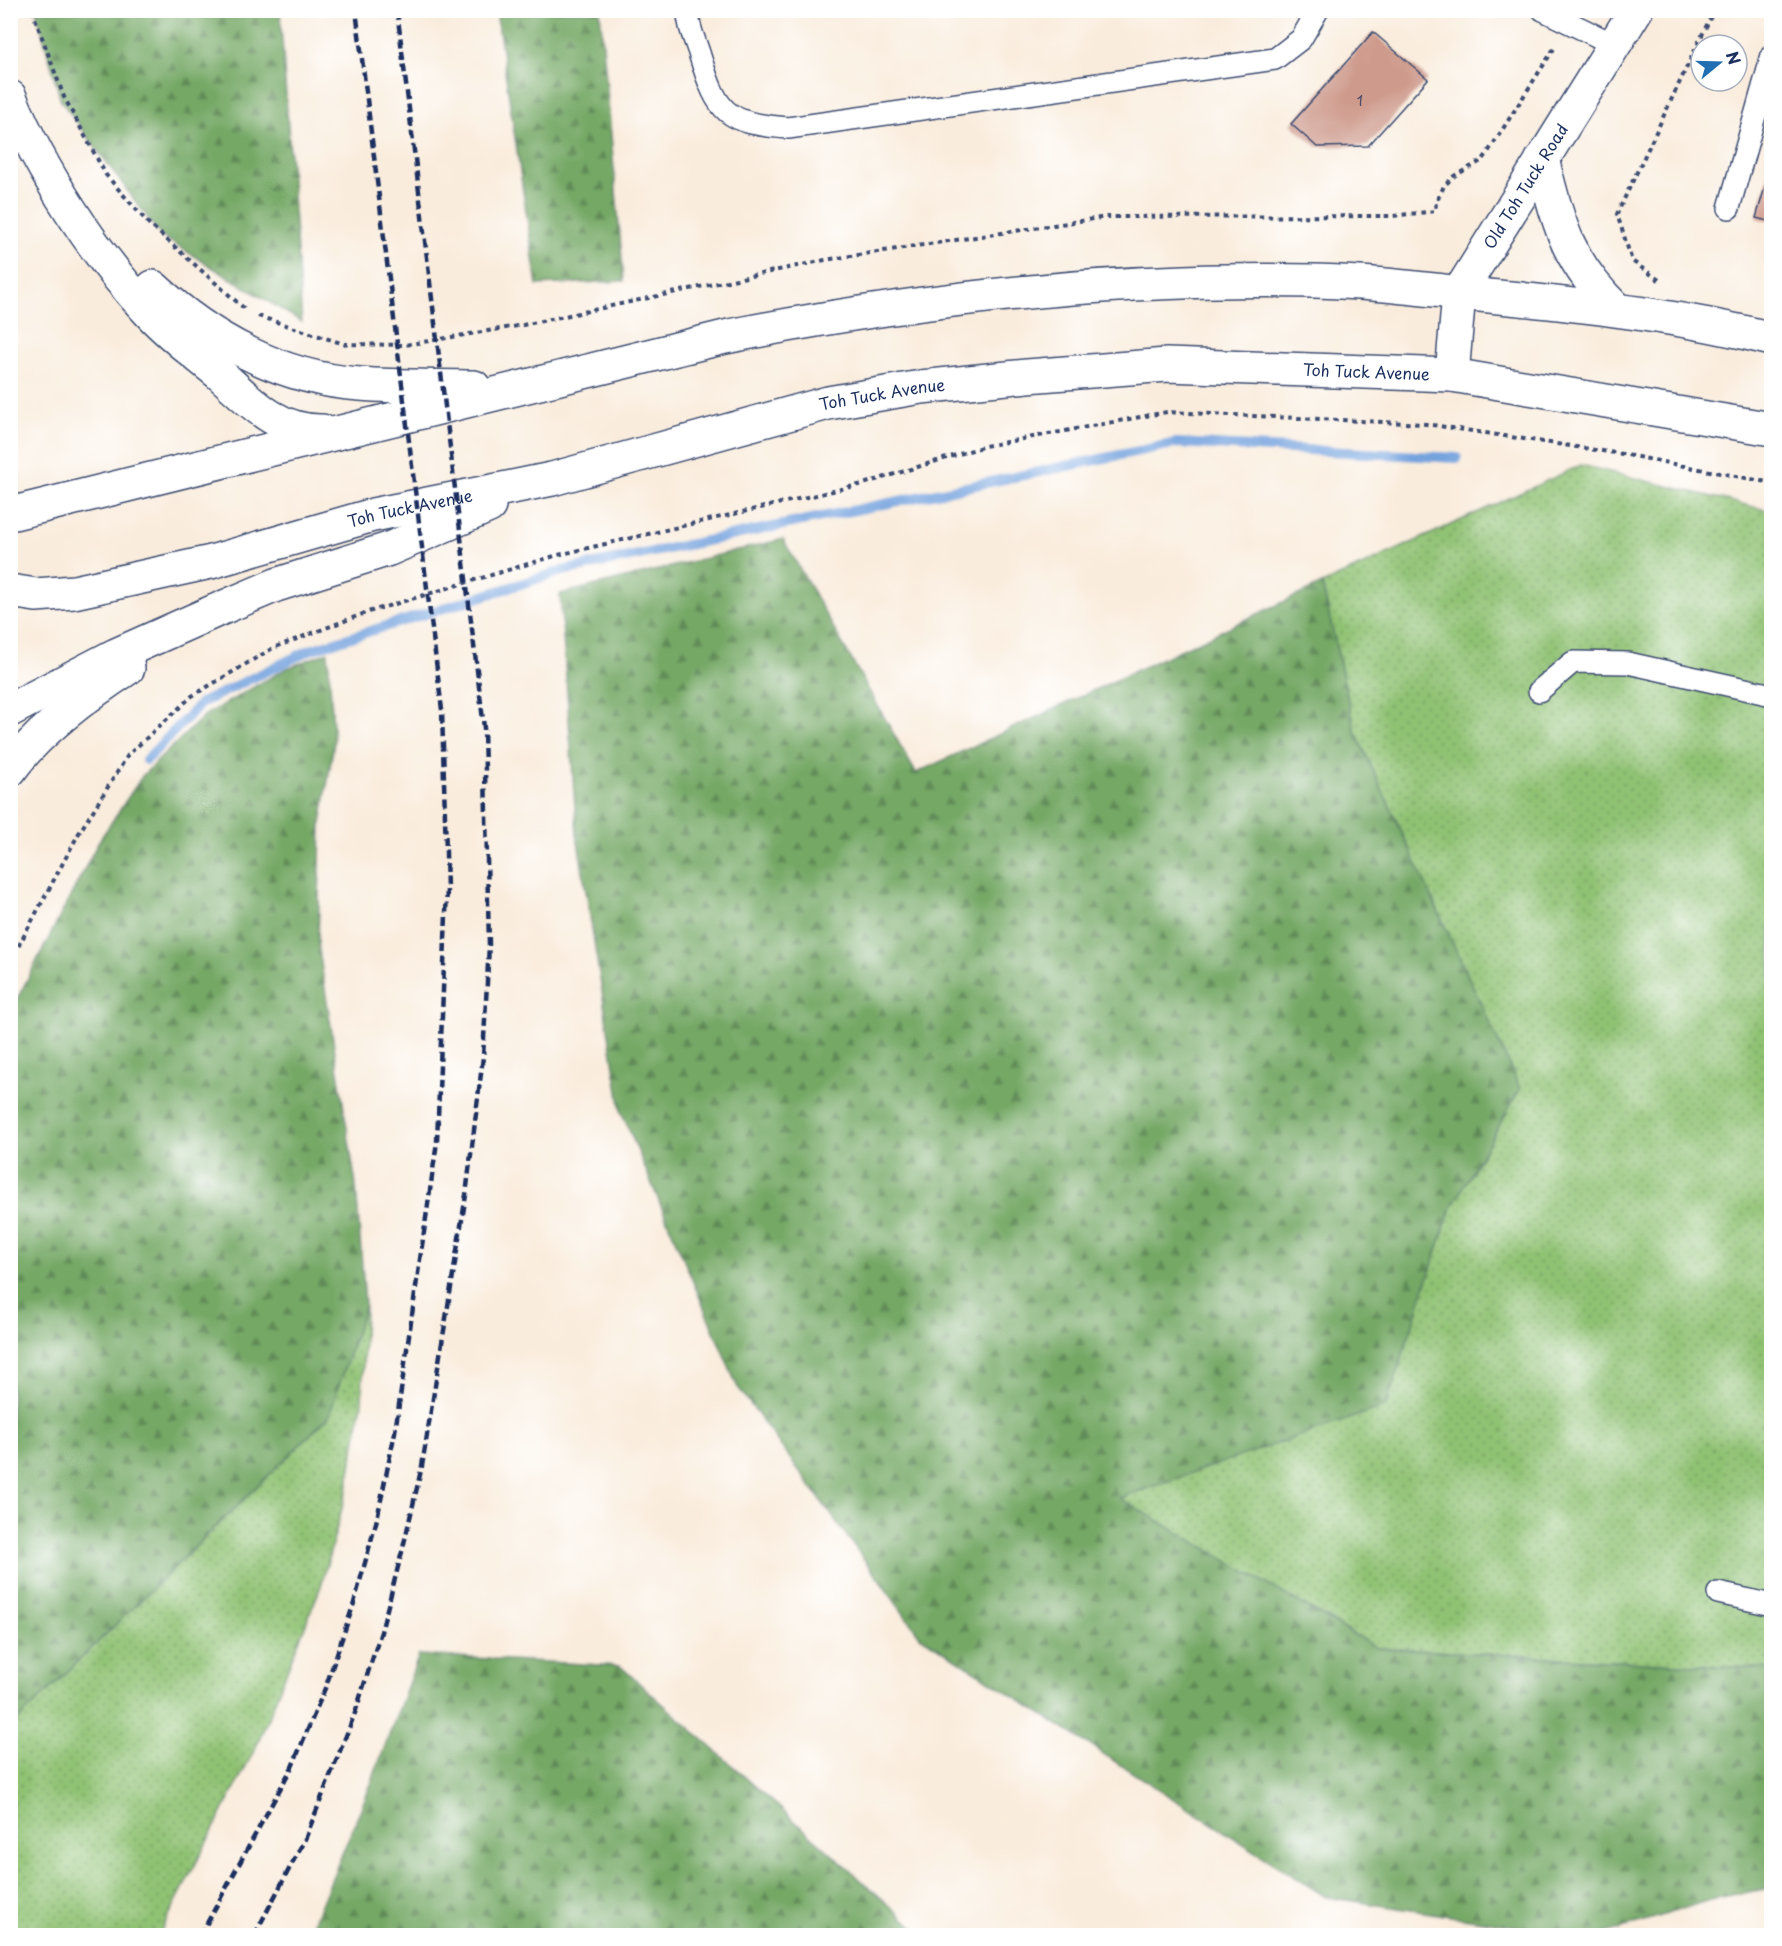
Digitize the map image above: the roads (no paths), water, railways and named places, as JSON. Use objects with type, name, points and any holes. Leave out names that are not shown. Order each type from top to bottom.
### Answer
[{"type":"main road","name":"Old Toh Tuck Road","points":[[1452,375],[1460,293],[1636,10]]},
{"type":"main road","points":[[10,97],[22,125],[71,209],[120,278],[150,314],[256,406],[296,430],[321,431],[358,426]]},
{"type":"main road","points":[[1542,159],[1557,217],[1570,250],[1590,284],[1616,309]]},
{"type":"main road","points":[[71,209],[175,307],[230,344],[263,361],[303,374],[358,384],[521,388]]},
{"type":"main road","points":[[10,514],[724,337],[836,315],[1052,289],[1316,281],[1616,309],[1709,323],[1772,339]]},
{"type":"main road","name":"Toh Tuck Avenue","points":[[10,591],[36,595],[74,592],[210,562],[373,515],[552,479],[828,403],[921,387],[1167,365],[1452,375],[1772,429]]},
{"type":"main road","points":[[10,710],[116,655],[215,610],[276,585],[389,549],[552,479]]},
{"type":"main road","points":[[10,770],[50,728],[96,690],[215,610]]},
{"type":"lane","points":[[688,10],[711,93],[728,114],[752,125],[788,128],[1275,58],[1301,39],[1318,10]]},
{"type":"lane","points":[[1542,10],[1615,45]]},
{"type":"lane","points":[[1729,208],[1772,55]]},
{"type":"lane","points":[[1539,691],[1573,662],[1628,663],[1772,695]]},
{"type":"lane","points":[[1718,1593],[1772,1605]]},
{"type":"waterway","points":[[146,760],[201,703],[310,650],[562,571],[1177,443],[1457,458]]},
{"type":"railway","points":[[200,1936],[292,1767],[326,1686],[354,1603],[377,1519],[395,1432],[437,1142],[447,889],[442,710],[356,10]]},
{"type":"railway","points":[[254,1936],[306,1837],[355,1713],[381,1632],[403,1548],[422,1466],[466,1195],[483,1057],[489,945],[484,728],[397,10]]}]
